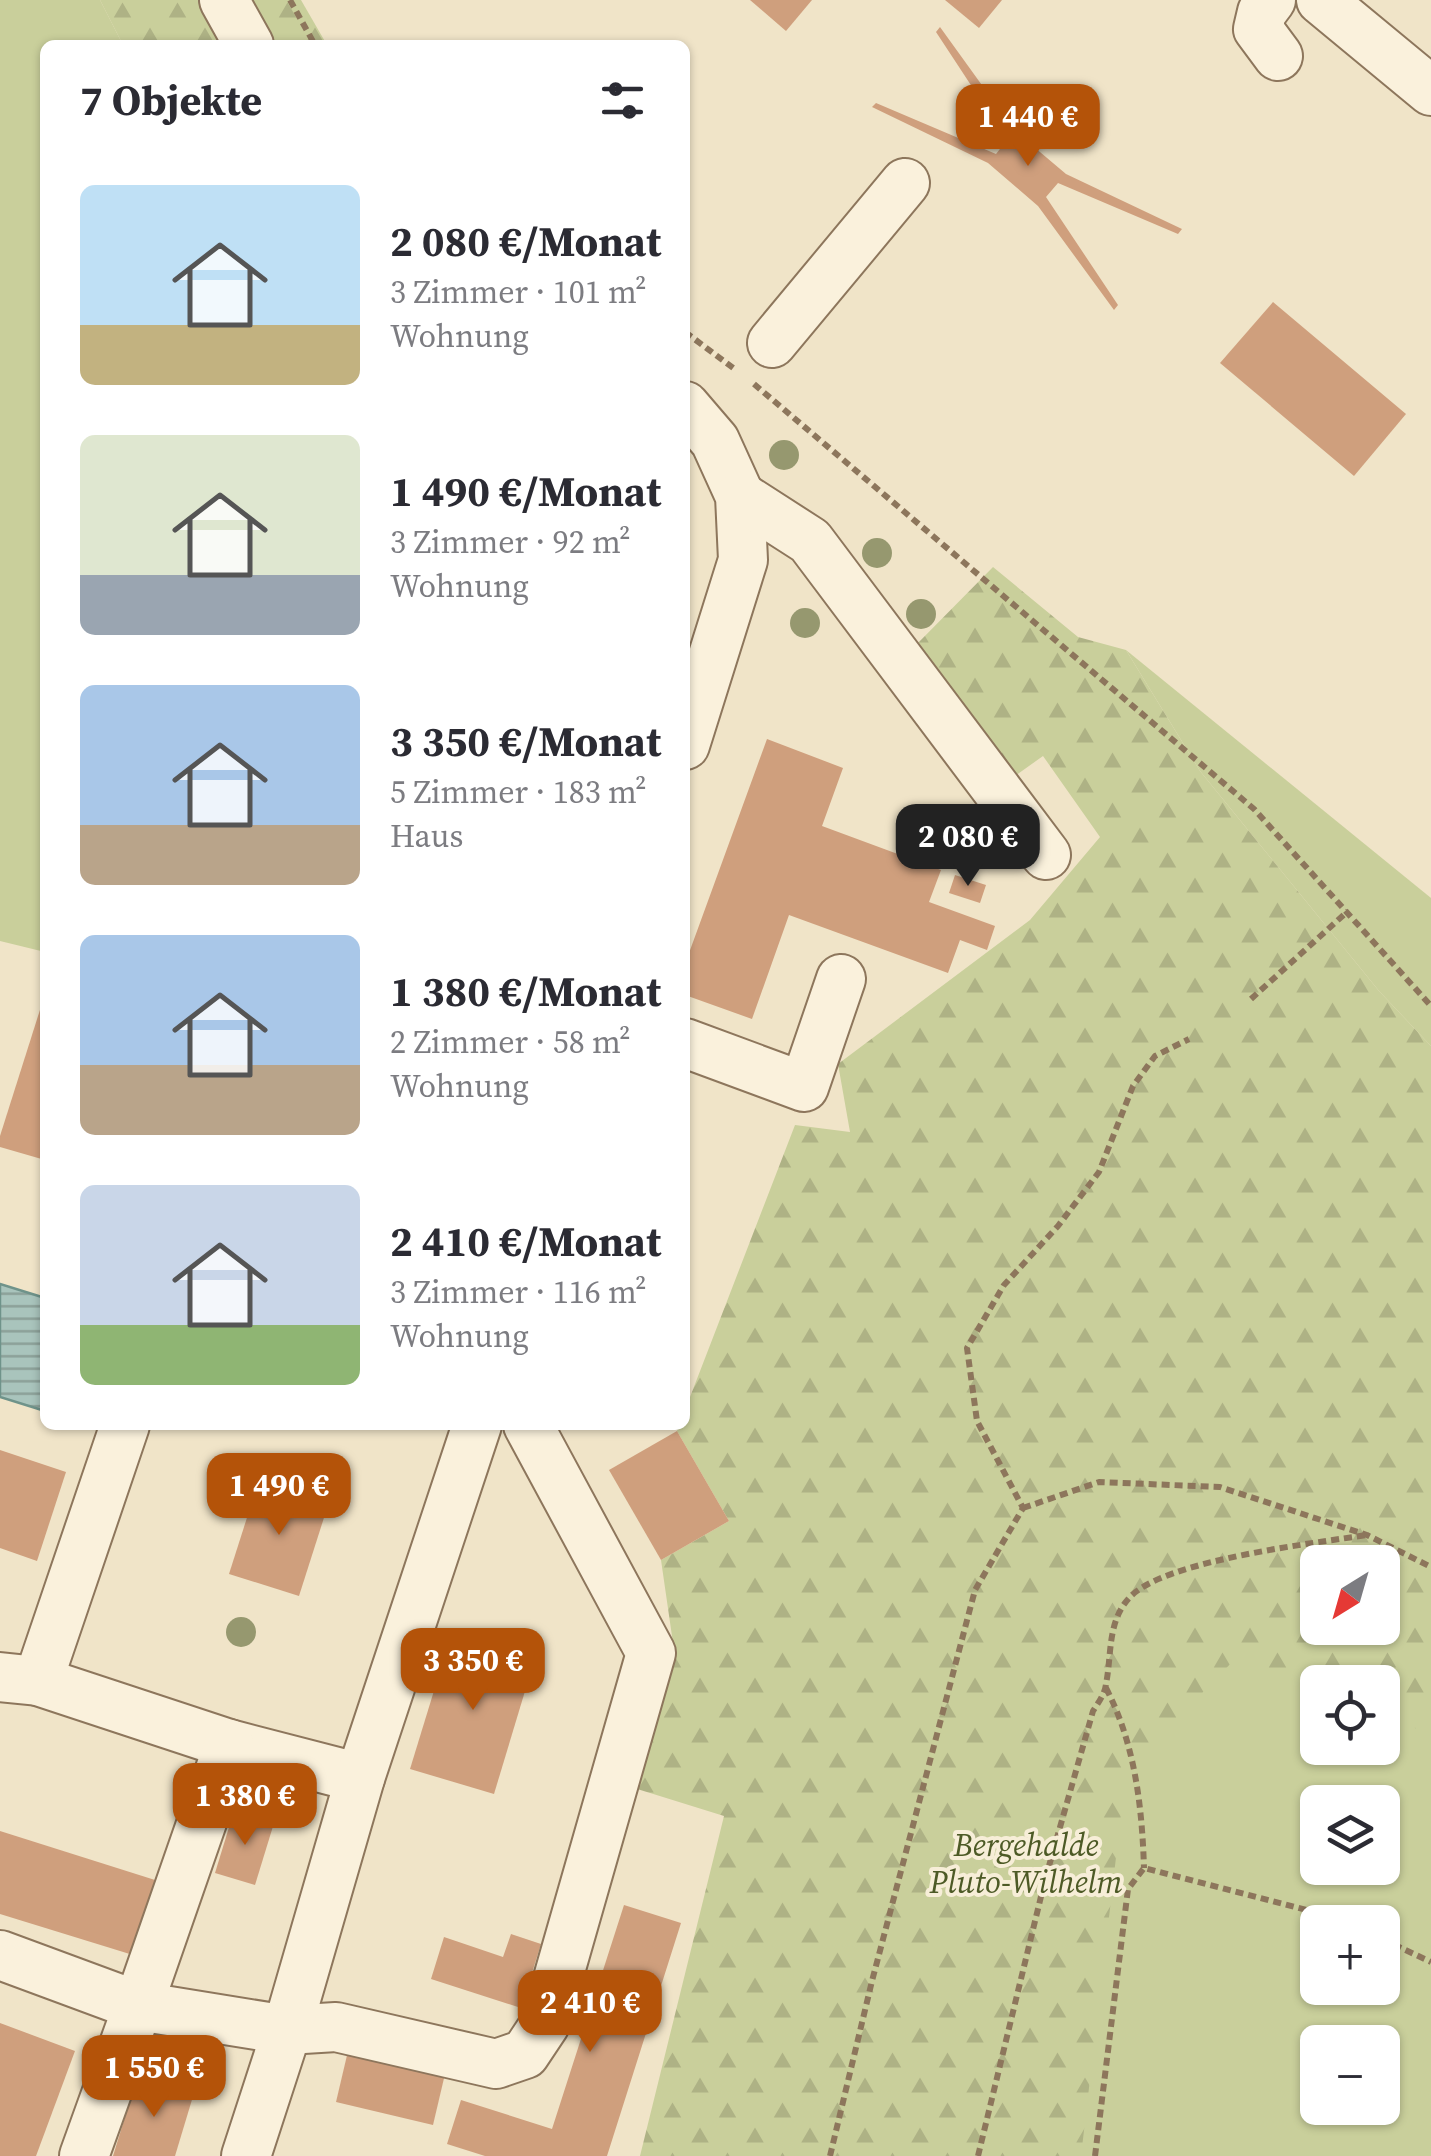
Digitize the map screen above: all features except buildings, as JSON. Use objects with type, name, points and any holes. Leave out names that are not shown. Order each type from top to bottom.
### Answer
[{"type":"lane","points":[[224,0],[246,40]]},
{"type":"lane","points":[[1270,0],[1258,30],[1278,56]]},
{"type":"lane","points":[[1322,0],[1431,92]]},
{"type":"lane","points":[[772,343],[905,183]]},
{"type":"lane","points":[[690,412],[715,441],[740,496],[743,560],[690,729]]},
{"type":"lane","points":[[740,496],[810,540],[1046,855]]},
{"type":"lane","points":[[690,1045],[804,1087],[840,979]]},
{"type":"lane","points":[[122,1430],[19,1679],[229,1744],[360,1778]]},
{"type":"lane","points":[[246,2156],[360,1778],[476,1430]]},
{"type":"lane","points":[[0,1955],[138,2006],[286,2030],[336,2026],[496,2064],[525,2054],[544,2024],[650,1652],[531,1430]]},
{"type":"lane","points":[[84,2156],[229,1744]]},
{"type":"path","points":[[290,0],[312,40]]},
{"type":"path","points":[[690,336],[748,378],[1207,766],[1254,809],[1431,1006]]},
{"type":"path","points":[[1250,999],[1348,911]]},
{"type":"path","points":[[1023,1508],[978,1421],[967,1348],[1004,1285],[1100,1172],[1133,1086],[1156,1056],[1188,1039]]},
{"type":"path","points":[[830,2156],[975,1590],[1023,1508],[1100,1482],[1220,1487],[1367,1536],[1431,1567]]},
{"type":"path","points":[[978,2156],[1045,1880],[1092,1712],[1106,1688],[1110,1634],[1130,1596],[1168,1576],[1260,1550],[1367,1536]]},
{"type":"path","points":[[1095,2156],[1128,1889],[1144,1868],[1142,1810],[1122,1720],[1106,1688]]},
{"type":"path","points":[[1144,1868],[1300,1911]]},
{"type":"path","points":[[1400,1947],[1431,1962]]},
{"type":"green space","points":[[0,0],[100,0],[120,40],[40,40],[40,951],[0,941]]},
{"type":"green space","points":[[100,0],[301,0],[324,40],[120,40]]},
{"type":"green space","name":"Bergehalde Pluto-Wilhelm","points":[[993,567],[1078,637],[1126,650],[1200,771],[1379,991],[1431,1046],[1431,1738],[1400,1719],[1400,1665],[1300,1665],[1300,1677],[1235,1659],[1126,1772],[1081,2156],[640,2156],[724,1816],[634,1788],[674,1650],[661,1560],[729,1521],[677,1431],[690,1430],[690,1397],[795,1125],[850,1132],[838,1064],[1030,920],[1100,837],[1043,756],[1015,776],[916,645]]},
{"type":"green space","points":[[1126,650],[1431,898],[1431,1046],[1379,991],[1200,771]]},
{"type":"green space","points":[[1431,1220],[1431,2156],[646,2156]]},
{"type":"water","points":[[0,1284],[40,1296],[40,1409],[0,1397]]}]
